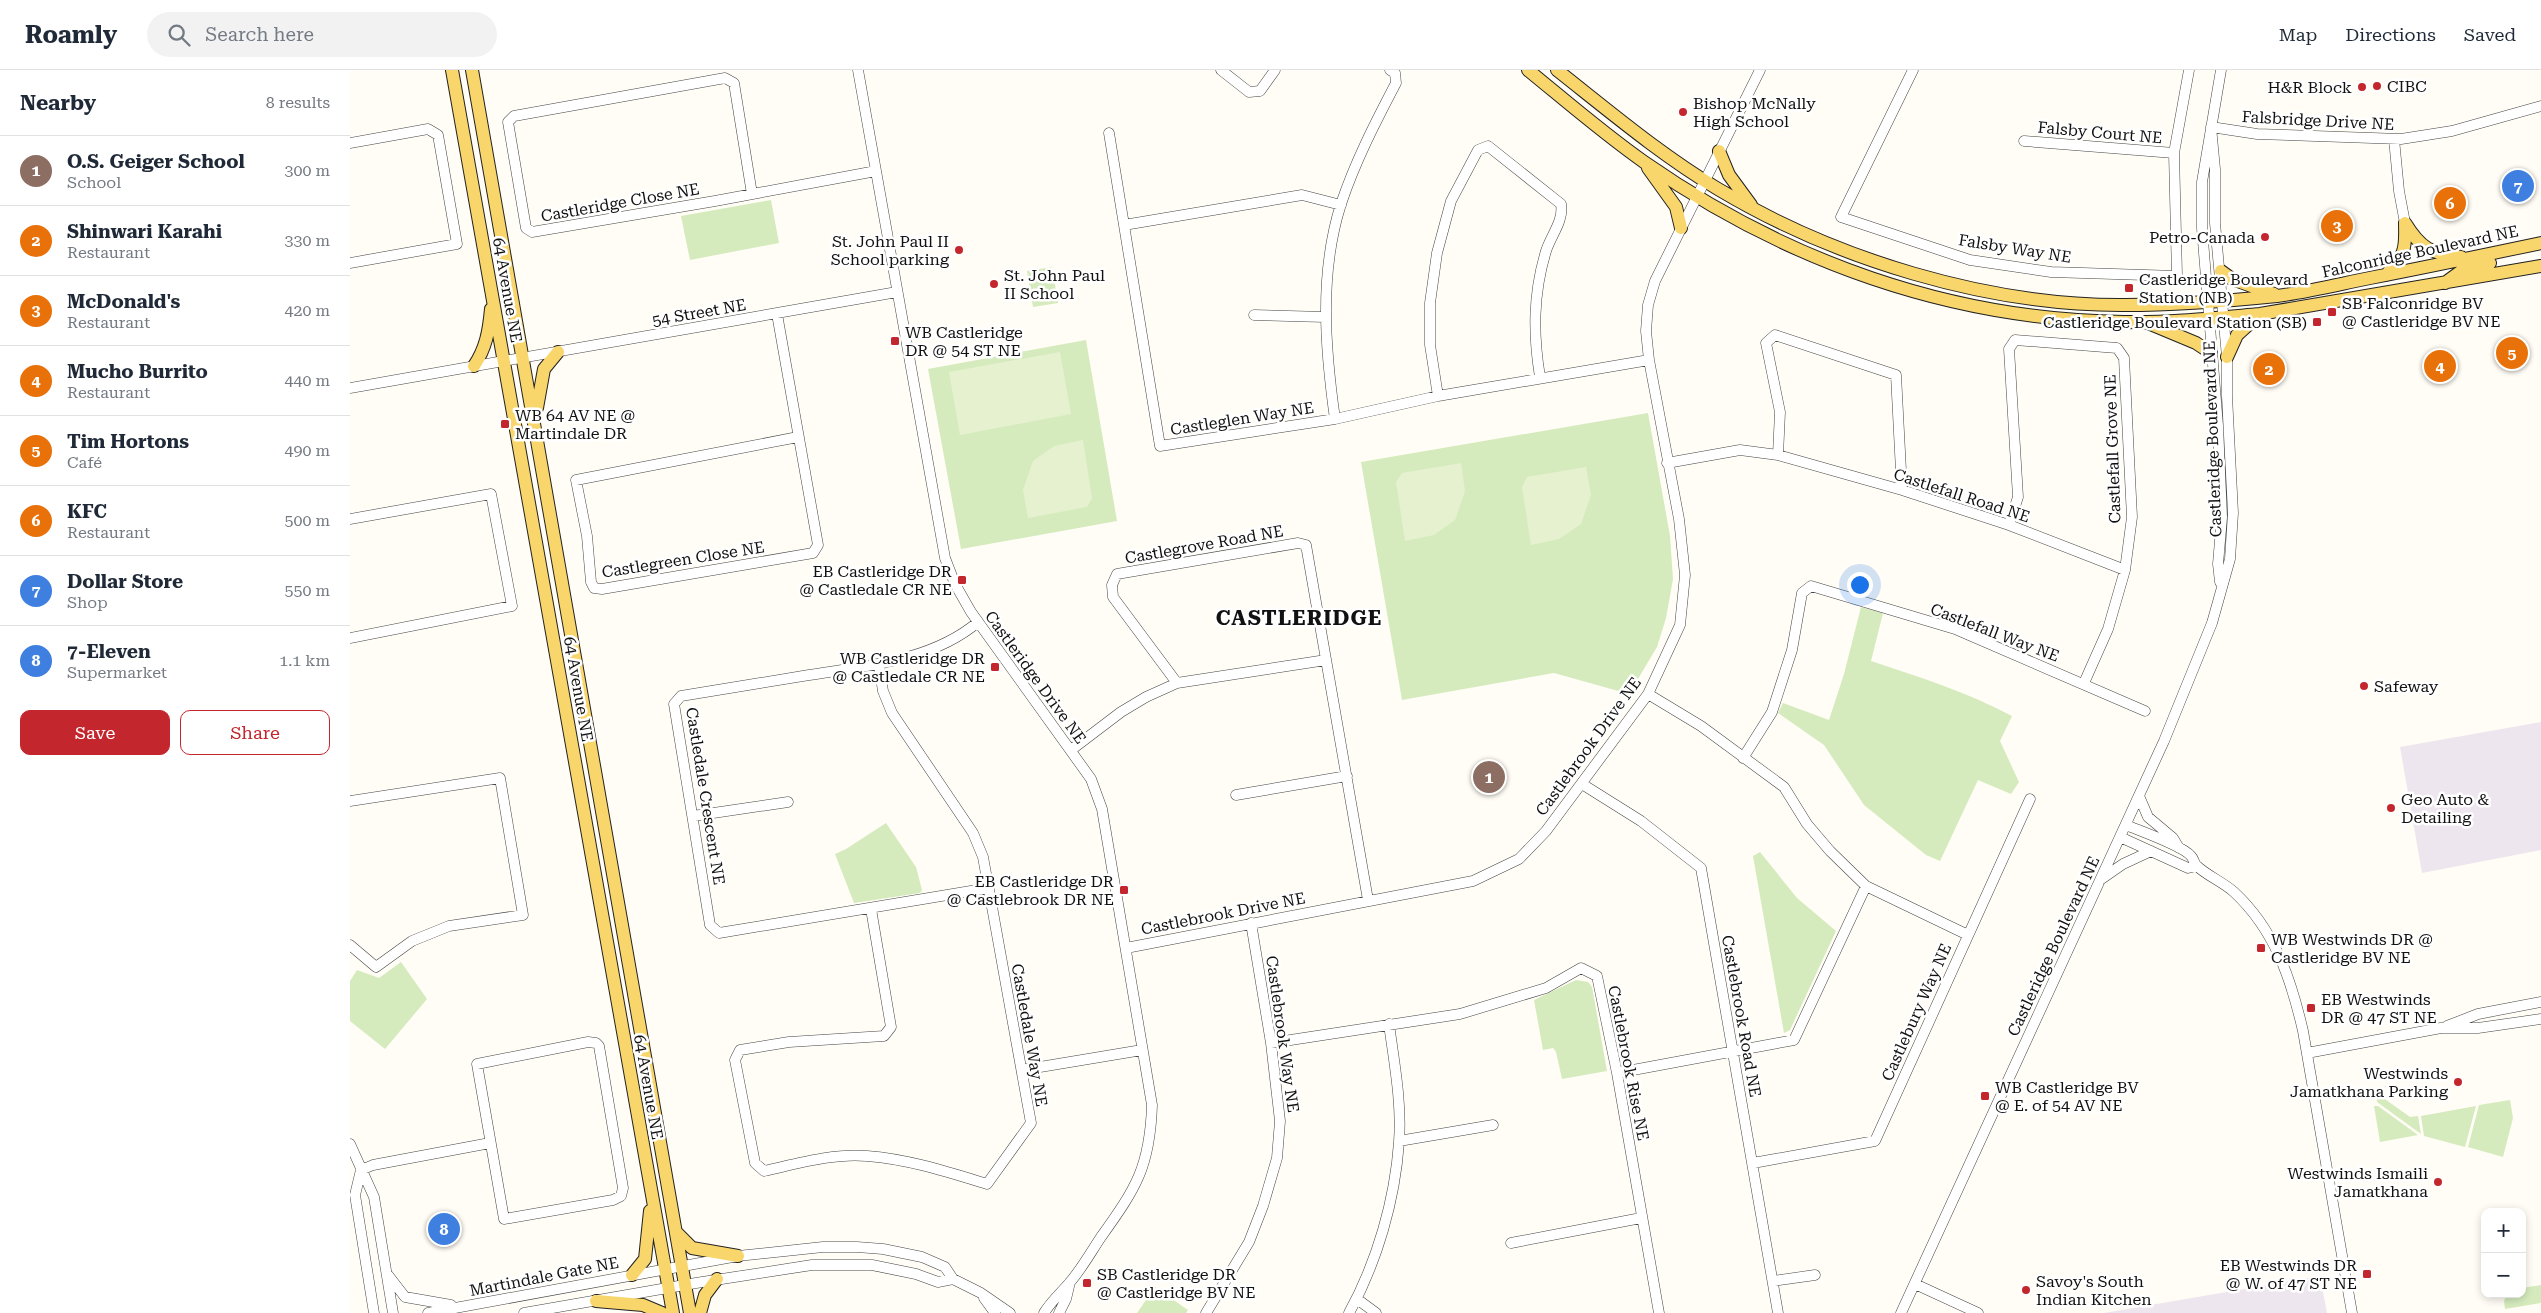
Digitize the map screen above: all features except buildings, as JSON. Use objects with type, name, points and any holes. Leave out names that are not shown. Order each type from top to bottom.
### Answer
[{"type":"main road","name":"64 Avenue NE","points":[[452,70],[493,292],[673,1313]]},
{"type":"main road","name":"64 Avenue NE","points":[[472,70],[536,426],[690,1313]]},
{"type":"main road","name":"Falconridge Boulevard NE","points":[[1528,70],[1644,162],[1749,226],[1814,258],[1863,277],[1976,308],[2037,316],[2146,322],[2224,317],[2260,314],[2445,284],[2541,266]]},
{"type":"main road","name":"Falconridge Boulevard NE","points":[[1557,70],[1705,181],[1754,209],[1796,230],[1870,259],[1984,291],[2042,299],[2123,305],[2279,296],[2541,243]]},
{"type":"main road","points":[[1719,152],[1729,175],[1754,209]]},
{"type":"main road","points":[[1644,162],[1676,207],[1682,228]]},
{"type":"main road","points":[[2405,223],[2423,248],[2443,255],[2472,258]]},
{"type":"main road","points":[[2386,275],[2402,257],[2406,248],[2405,223]]},
{"type":"main road","points":[[2445,284],[2464,269],[2541,251]]},
{"type":"main road","points":[[2221,271],[2232,279],[2279,296]]},
{"type":"main road","points":[[474,366],[483,352],[489,331],[493,292]]},
{"type":"main road","points":[[2227,357],[2237,335],[2260,314]]},
{"type":"main road","points":[[2146,322],[2196,343],[2211,354]]},
{"type":"main road","points":[[536,426],[544,369],[558,352]]},
{"type":"main road","points":[[632,1275],[645,1259],[648,1246],[652,1194]]},
{"type":"main road","points":[[677,1233],[692,1248],[738,1256]]},
{"type":"main road","points":[[700,1313],[705,1295],[717,1279]]},
{"type":"main road","points":[[596,1301],[643,1305],[662,1313]]},
{"type":"street","name":"Castleridge Drive NE","points":[[858,70],[945,558],[955,584],[978,622],[1091,778],[1102,810],[1152,1105],[1151,1135],[1144,1164],[1133,1192],[1070,1282],[1056,1294],[1044,1313]]},
{"type":"street","points":[[1221,70],[1249,92],[1260,91],[1275,70]]},
{"type":"street","points":[[1335,418],[1328,369],[1325,317],[1334,237],[1341,205],[1365,143],[1396,83],[1395,73],[1390,70]]},
{"type":"street","name":"Castlebrook Drive NE","points":[[1126,948],[1368,900],[1460,885],[1496,872],[1519,859],[1546,831],[1648,694],[1680,625],[1685,575],[1679,519],[1648,360],[1646,331],[1648,305],[1655,281],[1760,70]]},
{"type":"street","name":"Falsby Way NE","points":[[1913,70],[1841,218],[1970,260],[2051,272],[2177,276],[2174,153],[2189,70]]},
{"type":"street","name":"Castleridge Boulevard NE","points":[[2220,588],[2218,564],[2222,517],[2218,426],[2202,228],[2202,182],[2221,70]]},
{"type":"street","name":"Castleridge Close NE","points":[[752,194],[734,83],[725,78],[514,116],[508,122],[526,228],[532,232],[752,194],[876,170]]},
{"type":"street","name":"Falsbridge Drive NE","points":[[2211,128],[2257,134],[2394,139],[2452,130],[2541,106]]},
{"type":"street","name":"Castleridge Boulevard NE","points":[[1901,1313],[2139,796],[2212,623],[2220,588],[2230,559],[2233,513],[2226,396],[2227,357],[2221,271],[2215,223],[2215,169],[2211,128]]},
{"type":"street","points":[[350,143],[428,129],[438,135],[457,244],[350,263]]},
{"type":"street","points":[[1109,132],[1124,224],[1302,195],[1341,205]]},
{"type":"street","points":[[2394,139],[2399,191],[2405,223]]},
{"type":"street","name":"Falsby Court NE","points":[[2024,141],[2174,153]]},
{"type":"street","points":[[1438,396],[1430,345],[1430,303],[1437,254],[1451,201],[1478,150],[1488,146],[1561,204],[1563,213],[1546,250],[1536,295],[1534,341],[1540,377]]},
{"type":"street","name":"Castleglen Way NE","points":[[1124,224],[1160,446],[1335,418],[1540,377],[1648,360]]},
{"type":"street","name":"54 Street NE","points":[[350,388],[898,292]]},
{"type":"street","name":"Castlegreen Close NE","points":[[777,314],[818,545],[813,553],[602,589],[594,588],[591,582],[587,536],[576,480],[798,437]]},
{"type":"street","points":[[1254,315],[1325,317]]},
{"type":"street","points":[[1778,455],[1780,412],[1766,343],[1775,335],[1896,375],[1902,490]]},
{"type":"street","name":"Castlefall Grove NE","points":[[2009,524],[2018,497],[2009,349],[2015,340],[2117,348],[2124,358],[2132,517],[2125,570]]},
{"type":"street","name":"Castlefall Road NE","points":[[1667,463],[1740,450],[1778,455],[1902,490],[2009,524],[2125,570]]},
{"type":"street","points":[[350,519],[491,494],[512,606],[350,638]]},
{"type":"street","name":"Castlegrove Road NE","points":[[1177,683],[1114,597],[1112,585],[1117,574],[1298,543],[1306,545],[1368,900]]},
{"type":"street","points":[[2084,683],[2108,629],[2125,570]]},
{"type":"street","name":"Castlefall Way NE","points":[[1743,758],[1772,712],[1792,650],[1802,593],[1811,586],[1955,629],[2084,683],[2145,711]]},
{"type":"street","name":"Castledale Crescent NE","points":[[978,622],[968,631],[942,644],[879,665],[680,696],[674,704],[710,925],[719,933],[989,888]]},
{"type":"street","points":[[1072,750],[1121,712],[1146,697],[1177,683],[1326,660]]},
{"type":"street","name":"Castledale Way NE","points":[[871,909],[891,1027],[884,1036],[805,1040],[740,1050],[735,1060],[755,1163],[764,1171],[800,1163],[866,1156],[928,1166],[987,1184],[1031,1123],[983,856],[973,832],[892,713],[883,691],[879,665]]},
{"type":"street","name":"Castlebury Way NE","points":[[1648,694],[1701,726],[1784,787],[1807,824],[1830,852],[1866,886],[1968,936],[1875,1141],[1753,1163]]},
{"type":"street","points":[[1236,795],[1347,776]]},
{"type":"street","points":[[350,801],[500,778],[523,915],[449,926],[412,941],[376,967],[350,945]]},
{"type":"street","name":"Castlebrook Road NE","points":[[1582,784],[1641,821],[1701,868],[1778,1313]]},
{"type":"street","points":[[2139,796],[2148,817],[2173,838],[2179,848]]},
{"type":"street","points":[[1968,936],[2030,799]]},
{"type":"street","points":[[693,816],[788,802]]},
{"type":"street","points":[[2126,825],[2191,855],[2196,866],[2223,882],[2244,902],[2280,953],[2292,986],[2307,1053],[2352,1313]]},
{"type":"street","points":[[2120,837],[2188,868],[2196,866]]},
{"type":"street","points":[[2099,881],[2123,864],[2151,851]]},
{"type":"street","points":[[1616,1073],[1794,1040],[1866,886]]},
{"type":"street","name":"Castlebrook Way NE","points":[[1206,1313],[1249,1242],[1263,1206],[1277,1158],[1280,1121],[1271,1043],[1251,923]]},
{"type":"street","name":"Castlebrook Rise NE","points":[[1271,1043],[1460,1014],[1546,988],[1581,968],[1597,976],[1658,1313]]},
{"type":"street","points":[[2307,1053],[2441,1028],[2478,1014],[2541,1002]]},
{"type":"street","points":[[2441,1028],[2478,1028],[2540,1019]]},
{"type":"street","points":[[1349,1313],[1372,1264],[1384,1224],[1399,1141],[1397,1083],[1389,1024]]},
{"type":"street","points":[[588,1042],[596,1043],[599,1046],[623,1188],[621,1196],[613,1200],[504,1219],[490,1143],[477,1064],[588,1042]]},
{"type":"street","points":[[1022,1070],[1142,1050]]},
{"type":"street","points":[[1399,1141],[1493,1125]]},
{"type":"street","points":[[361,1170],[373,1165],[490,1143]]},
{"type":"street","points":[[350,1144],[374,1197],[393,1313]]},
{"type":"street","points":[[361,1170],[355,1195],[374,1313]]},
{"type":"street","points":[[1511,1243],[1641,1218]]},
{"type":"street","points":[[666,1269],[738,1256],[823,1247],[883,1249],[922,1257],[945,1267],[954,1279],[981,1293],[1010,1313]]},
{"type":"street","points":[[669,1287],[812,1265],[844,1264],[872,1265],[916,1274],[938,1282],[954,1279]]},
{"type":"street","name":"Martindale Gate NE","points":[[428,1313],[666,1269]]},
{"type":"street","points":[[386,1272],[405,1297],[463,1307]]},
{"type":"street","points":[[1773,1281],[1815,1275]]},
{"type":"street","name":"Castleridge Drive NE","points":[[1059,1313],[1066,1299],[1070,1282]]},
{"type":"street","points":[[1915,1284],[1978,1313]]},
{"type":"street","name":"Martindale Gate NE","points":[[524,1313],[669,1287]]},
{"type":"street","points":[[981,1293],[995,1313]]},
{"type":"street","points":[[1357,1299],[1376,1313]]},
{"type":"shaded area","points":[[2541,722],[2541,850],[2422,873],[2400,747]]},
{"type":"shaded area","points":[[2320,1276],[2327,1313],[2104,1313]]},
{"type":"green space","points":[[771,200],[779,243],[690,260],[681,216]]},
{"type":"green space","points":[[1052,267],[1058,303],[1033,307],[1027,271]]},
{"type":"green space","points":[[1086,340],[1117,521],[961,549],[928,369]]},
{"type":"green space","points":[[1060,352],[1071,414],[960,435],[949,372]]},
{"type":"green space","points":[[1648,413],[1670,536],[1673,579],[1666,618],[1657,647],[1629,694],[1554,673],[1402,700],[1361,462]]},
{"type":"green space","points":[[1083,440],[1092,498],[1087,507],[1028,518],[1023,490],[1033,461],[1054,446]]},
{"type":"green space","points":[[1461,463],[1465,491],[1455,520],[1434,535],[1405,541],[1396,482],[1402,473]]},
{"type":"green space","points":[[1586,467],[1591,495],[1581,524],[1559,539],[1531,545],[1522,487],[1527,477]]},
{"type":"green space","points":[[1861,607],[1883,613],[1871,661],[1960,692],[2012,716],[2000,741],[2019,782],[2011,794],[1978,780],[1940,861],[1926,855],[1864,805],[1824,745],[1778,713],[1783,703],[1829,720],[1844,674]]},
{"type":"green space","points":[[886,823],[916,867],[922,890],[920,893],[854,903],[835,854]]},
{"type":"green space","points":[[1760,852],[1797,898],[1836,931],[1790,1030],[1784,1033],[1753,856]]},
{"type":"green space","points":[[401,962],[427,999],[385,1049],[350,1021],[350,981],[357,970],[379,978]]},
{"type":"green space","points":[[1576,980],[1588,982],[1592,987],[1607,1071],[1562,1079],[1556,1052],[1553,1048],[1543,1050],[1534,1000]]},
{"type":"green space","points":[[2377,1097],[2382,1097],[2410,1117],[2418,1116],[2421,1134],[2377,1102]]},
{"type":"green space","points":[[2510,1100],[2513,1118],[2503,1157],[2468,1147],[2479,1105]]},
{"type":"green space","points":[[2374,1106],[2378,1106],[2418,1135],[2380,1142]]},
{"type":"green space","points":[[2476,1106],[2465,1147],[2424,1136],[2421,1116]]},
{"type":"green space","points":[[2541,1285],[2541,1303],[2505,1309],[2505,1298],[2526,1298],[2526,1287]]},
{"type":"green space","points":[[1155,1287],[1188,1310],[1186,1313],[1137,1313]]},
{"type":"place","name":"CIBC","points":[[2377,86]]},
{"type":"place","name":"H&R Block","points":[[2362,87]]},
{"type":"place","name":"Bishop McNally High School","points":[[1683,112]]},
{"type":"place","name":"Dollar Store","points":[[2518,186]]},
{"type":"place","name":"KFC","points":[[2450,203]]},
{"type":"place","name":"McDonald's","points":[[2337,226]]},
{"type":"place","name":"Petro-Canada","points":[[2265,237]]},
{"type":"place","name":"St. John Paul II School parking","points":[[959,250]]},
{"type":"place","name":"St. John Paul II School","points":[[994,284]]},
{"type":"place","name":"Castleridge Boulevard Station (NB)","points":[[2129,288]]},
{"type":"place","name":"SB Falconridge BV @ Castleridge BV NE","points":[[2332,312]]},
{"type":"place","name":"Castleridge Boulevard Station (SB)","points":[[2317,322]]},
{"type":"place","name":"WB Castleridge DR @ 54 ST NE","points":[[895,341]]},
{"type":"place","name":"Tim Hortons","points":[[2512,353]]},
{"type":"place","name":"Mucho Burrito","points":[[2440,366]]},
{"type":"place","name":"Shinwari Karahi","points":[[2269,369]]},
{"type":"place","name":"WB 64 AV NE @ Martindale DR","points":[[505,424]]},
{"type":"place","name":"EB Castleridge DR @ Castledale CR NE","points":[[962,580]]},
{"type":"place","name":"WB Castleridge DR @ Castledale CR NE","points":[[995,667]]},
{"type":"place","name":"Safeway","points":[[2364,686]]},
{"type":"place","name":"O.S. Geiger School","points":[[1489,777]]},
{"type":"place","name":"Geo Auto & Detailing","points":[[2391,808]]},
{"type":"place","name":"EB Castleridge DR @ Castlebrook DR NE","points":[[1124,890]]},
{"type":"place","name":"WB Westwinds DR @ Castleridge BV NE","points":[[2261,948]]},
{"type":"place","name":"EB Westwinds DR @ 47 ST NE","points":[[2311,1008]]},
{"type":"place","name":"Westwinds Jamatkhana Parking","points":[[2458,1082]]},
{"type":"place","name":"WB Castleridge BV @ E. of 54 AV NE","points":[[1985,1096]]},
{"type":"place","name":"Westwinds Ismaili Jamatkhana","points":[[2438,1182]]},
{"type":"place","name":"7-Eleven","points":[[444,1229]]},
{"type":"place","name":"EB Westwinds DR @ W. of 47 ST NE","points":[[2367,1274]]},
{"type":"place","name":"SB Castleridge DR @ Castleridge BV NE","points":[[1087,1283]]},
{"type":"place","name":"Savoy's South Indian Kitchen","points":[[2026,1290]]},
{"type":"district","name":"CASTLERIDGE","points":[[1299,618]]}]
